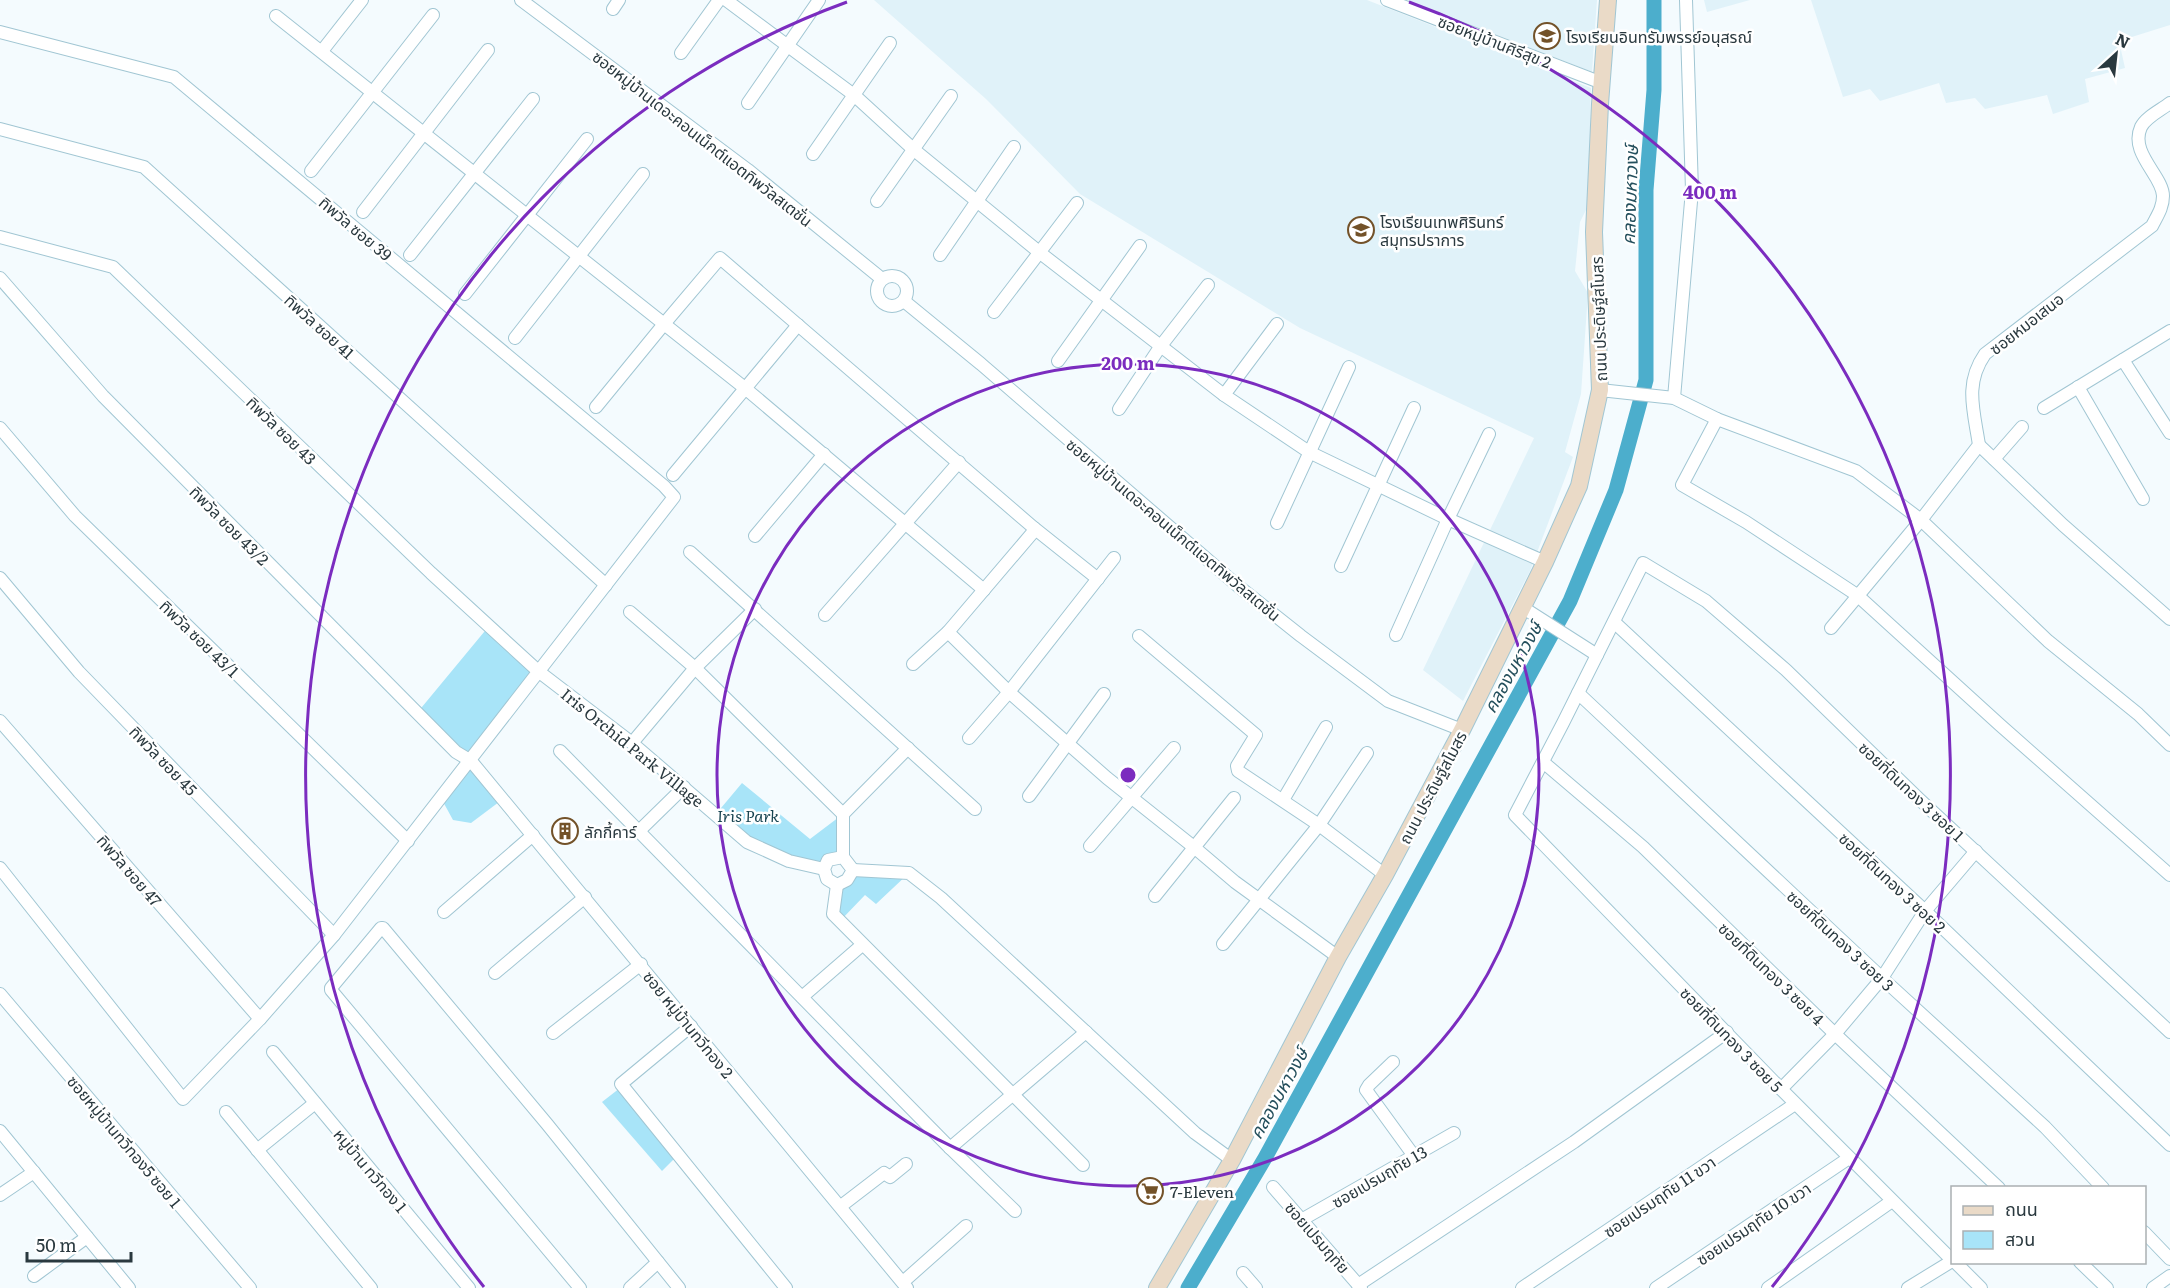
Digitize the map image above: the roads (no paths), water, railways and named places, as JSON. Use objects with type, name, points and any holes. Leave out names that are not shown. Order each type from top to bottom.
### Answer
[{"type":"street","points":[[322,51],[362,0]]},
{"type":"street","name":"ซอยหมู่บ้านเดอะคอนเน็กต์แอตทิพวัลสเตชั่น","points":[[521,0],[739,163],[882,279],[891,275],[901,278],[908,291],[904,301],[981,364],[1238,586],[1301,636],[1388,701],[1462,729]]},
{"type":"street","points":[[681,53],[719,0]]},
{"type":"street","points":[[726,0],[854,94],[913,149],[976,201],[1224,395],[1309,452],[1448,519],[1545,562]]},
{"type":"street","points":[[748,103],[819,0]]},
{"type":"street","name":"ซอยหมู่บ้านศิรีสุข 2","points":[[1387,0],[1602,83]]},
{"type":"street","name":"ถนน ประดิษฐ์สโมสร","points":[[1157,1288],[1232,1160],[1338,957],[1385,875],[1462,729],[1545,562],[1579,486],[1600,390],[1594,232],[1608,0]]},
{"type":"street","points":[[1672,398],[1692,182],[1686,0]]},
{"type":"street","points":[[311,171],[433,15]]},
{"type":"street","points":[[276,16],[746,389],[984,590]]},
{"type":"street","name":"ทิพวัล ซอย 39","points":[[0,32],[174,77],[655,478],[674,497],[606,585]]},
{"type":"street","points":[[813,154],[890,43]]},
{"type":"street","points":[[363,212],[488,50]]},
{"type":"street","points":[[877,201],[951,96]]},
{"type":"street","points":[[410,255],[533,99]]},
{"type":"street","name":"ซอยหมอเสนอ","points":[[1979,445],[1970,391],[1976,367],[1985,354],[2151,226],[2161,210],[2163,193],[2141,153],[2139,141],[2141,128],[2146,121],[2170,103]]},
{"type":"street","name":"ทิพวัล ซอย 41","points":[[0,129],[144,167],[606,585]]},
{"type":"street","points":[[465,294],[587,139]]},
{"type":"street","points":[[940,255],[1014,147]]},
{"type":"street","points":[[515,338],[643,174]]},
{"type":"street","points":[[994,312],[1077,203]]},
{"type":"street","name":"ทิพวัล ซอย 43","points":[[0,237],[115,268],[431,573],[538,671]]},
{"type":"street","points":[[1058,361],[1140,246]]},
{"type":"street","points":[[596,407],[720,258],[1034,528],[1098,579]]},
{"type":"street","name":"ทิพวัล ซอย 43/2","points":[[0,278],[103,396],[456,752],[471,761]]},
{"type":"street","points":[[882,279],[877,293],[882,302],[896,306],[904,301]]},
{"type":"street","points":[[1119,409],[1160,346],[1208,285]]},
{"type":"street","points":[[1224,395],[1277,324]]},
{"type":"street","points":[[673,475],[798,325]]},
{"type":"street","points":[[2044,408],[2170,331]]},
{"type":"street","points":[[2123,360],[2170,433]]},
{"type":"street","points":[[1277,523],[1349,367]]},
{"type":"street","points":[[2078,387],[2144,499]]},
{"type":"street","points":[[1600,390],[1672,398],[1717,419],[1856,471],[1921,520],[2048,641],[2138,714],[2170,745]]},
{"type":"street","points":[[1341,566],[1414,408]]},
{"type":"street","points":[[1717,419],[1682,485],[1746,522],[1857,595],[2170,875]]},
{"type":"street","points":[[1994,459],[2022,427]]},
{"type":"street","name":"ทิพวัล ซอย 43/1","points":[[0,428],[75,516],[408,841]]},
{"type":"street","points":[[1396,634],[1489,434]]},
{"type":"street","points":[[1831,628],[1921,520],[1979,445],[2063,525],[2170,619]]},
{"type":"street","points":[[755,536],[824,454]]},
{"type":"street","points":[[825,615],[959,462]]},
{"type":"street","points":[[913,664],[948,632],[1034,531],[1034,528]]},
{"type":"street","points":[[690,552],[975,809]]},
{"type":"street","points":[[969,738],[1009,692],[1114,558]]},
{"type":"street","name":"ซอยที่ดินทอง 3 ซอย 1","points":[[1614,622],[1643,563],[1706,602],[1786,670],[2170,1032]]},
{"type":"street","name":"ทิพวัล ซอย 45","points":[[0,578],[79,672],[334,935]]},
{"type":"street","points":[[0,868],[183,1099],[260,1019],[334,935],[606,585]]},
{"type":"street","points":[[1522,607],[1597,655]]},
{"type":"street","points":[[632,743],[695,668],[754,609]]},
{"type":"street","points":[[630,612],[695,668],[843,814]]},
{"type":"street","points":[[1543,762],[1614,622]]},
{"type":"street","name":"ซอยที่ดินทอง 3 ซอย 2","points":[[1614,622],[1925,911],[2170,1145]]},
{"type":"street","points":[[948,632],[1009,692],[1067,743],[1196,848],[1234,882],[1338,957]]},
{"type":"street","points":[[1139,636],[1256,735],[1236,769],[1319,825],[1385,875]]},
{"type":"street","name":"Iris Orchid Park Village","points":[[538,671],[632,743],[747,842],[789,861],[824,869]]},
{"type":"street","name":"ซอยที่ดินทอง 3 ซอย 3","points":[[1578,693],[1882,978],[2045,1127],[2101,1186]]},
{"type":"street","points":[[1029,796],[1104,694]]},
{"type":"street","name":"ทิพวัล ซอย 47","points":[[0,721],[260,1019]]},
{"type":"street","points":[[1283,800],[1326,727]]},
{"type":"street","points":[[908,748],[843,814],[843,857],[853,870],[909,873],[941,898],[1195,1133],[1232,1160]]},
{"type":"street","points":[[1090,846],[1174,748]]},
{"type":"street","points":[[560,752],[950,1148],[1015,1211]]},
{"type":"street","points":[[1223,944],[1319,825],[1367,753]]},
{"type":"street","name":"ซอย หมู่บ้านทวีทอง 2","points":[[471,761],[905,1285]]},
{"type":"street","name":"ซอยที่ดินทอง 3 ซอย 5","points":[[1543,762],[1515,815],[1795,1104],[1951,1259]]},
{"type":"street","name":"ซอยที่ดินทอง 3 ซอย 4","points":[[1543,762],[1643,847],[1835,1034],[1997,1186]]},
{"type":"street","points":[[639,831],[684,787]]},
{"type":"street","points":[[1155,896],[1234,798]]},
{"type":"street","points":[[444,912],[533,835]]},
{"type":"street","points":[[1781,1089],[1835,1034],[1882,978],[1925,911],[1976,851]]},
{"type":"street","points":[[837,885],[827,879],[824,869],[828,860],[843,857]]},
{"type":"street","points":[[837,885],[847,880],[853,870]]},
{"type":"street","points":[[837,885],[833,914],[1083,1165]]},
{"type":"street","points":[[495,973],[585,897]]},
{"type":"street","points":[[580,1288],[331,990],[382,927],[547,1124],[679,1288]]},
{"type":"street","points":[[802,997],[862,945]]},
{"type":"street","points":[[553,1033],[641,964]]},
{"type":"street","name":"ซอยหมู่บ้านทวีทอง5 ซอย 1","points":[[0,994],[250,1288]]},
{"type":"street","points":[[691,1026],[621,1084],[786,1288]]},
{"type":"street","points":[[950,1148],[1015,1095],[1086,1032]]},
{"type":"street","points":[[1360,1286],[1574,1142],[1726,1032]]},
{"type":"street","name":"หมู่บ้าน ทวีทอง 1","points":[[273,1052],[470,1288]]},
{"type":"street","points":[[1393,1062],[1366,1090],[1414,1156]]},
{"type":"street","points":[[257,1150],[315,1103]]},
{"type":"street","name":"ซอยเปรมฤทัย 11 ขวา","points":[[1522,1288],[1795,1104]]},
{"type":"street","points":[[226,1112],[371,1288]]},
{"type":"street","points":[[0,1131],[129,1288]]},
{"type":"street","name":"ซอยเปรมฤทัย 13","points":[[1303,1219],[1454,1133]]},
{"type":"street","name":"ซอยเปรมฤทัย 10 ขวา","points":[[1656,1288],[1849,1158]]},
{"type":"street","points":[[841,1206],[884,1173],[890,1177],[906,1164]]},
{"type":"street","points":[[0,1195],[34,1172]]},
{"type":"street","name":"ซอยเปรมฤทัย","points":[[1273,1187],[1360,1286]]},
{"type":"street","points":[[1768,1288],[1892,1201]]},
{"type":"street","points":[[905,1285],[966,1227]]},
{"type":"street","points":[[2146,1233],[2170,1259]]},
{"type":"street","points":[[34,1276],[87,1237]]},
{"type":"street","points":[[630,1288],[658,1262]]},
{"type":"street","points":[[1908,1288],[1951,1262]]},
{"type":"street","name":"ซอยที่ดินทอง 3 ซอย 5","points":[[1956,1264],[1981,1288]]},
{"type":"street","points":[[2081,1264],[2107,1288]]},
{"type":"street","points":[[1243,1273],[1256,1288]]},
{"type":"street","points":[[2154,1288],[2170,1276]]},
{"type":"waterway","name":"คลองมหาวงษ์","points":[[1188,1288],[1265,1158],[1570,601],[1616,490],[1646,380],[1646,190],[1654,90],[1654,0]]},
{"type":"place","name":"โรงเรียนอินทรัมพรรย์อนุสรณ์","points":[[1547,36]]},
{"type":"place","name":"โรงเรียนเทพศิรินทร์ สมุทรปราการ","points":[[1361,230]]},
{"type":"place","name":"ลักกี้คาร์","points":[[565,831]]},
{"type":"place","name":"7-Eleven","points":[[1150,1191]]},
{"type":"park label","name":"Iris Park","points":[[748,815]]}]
